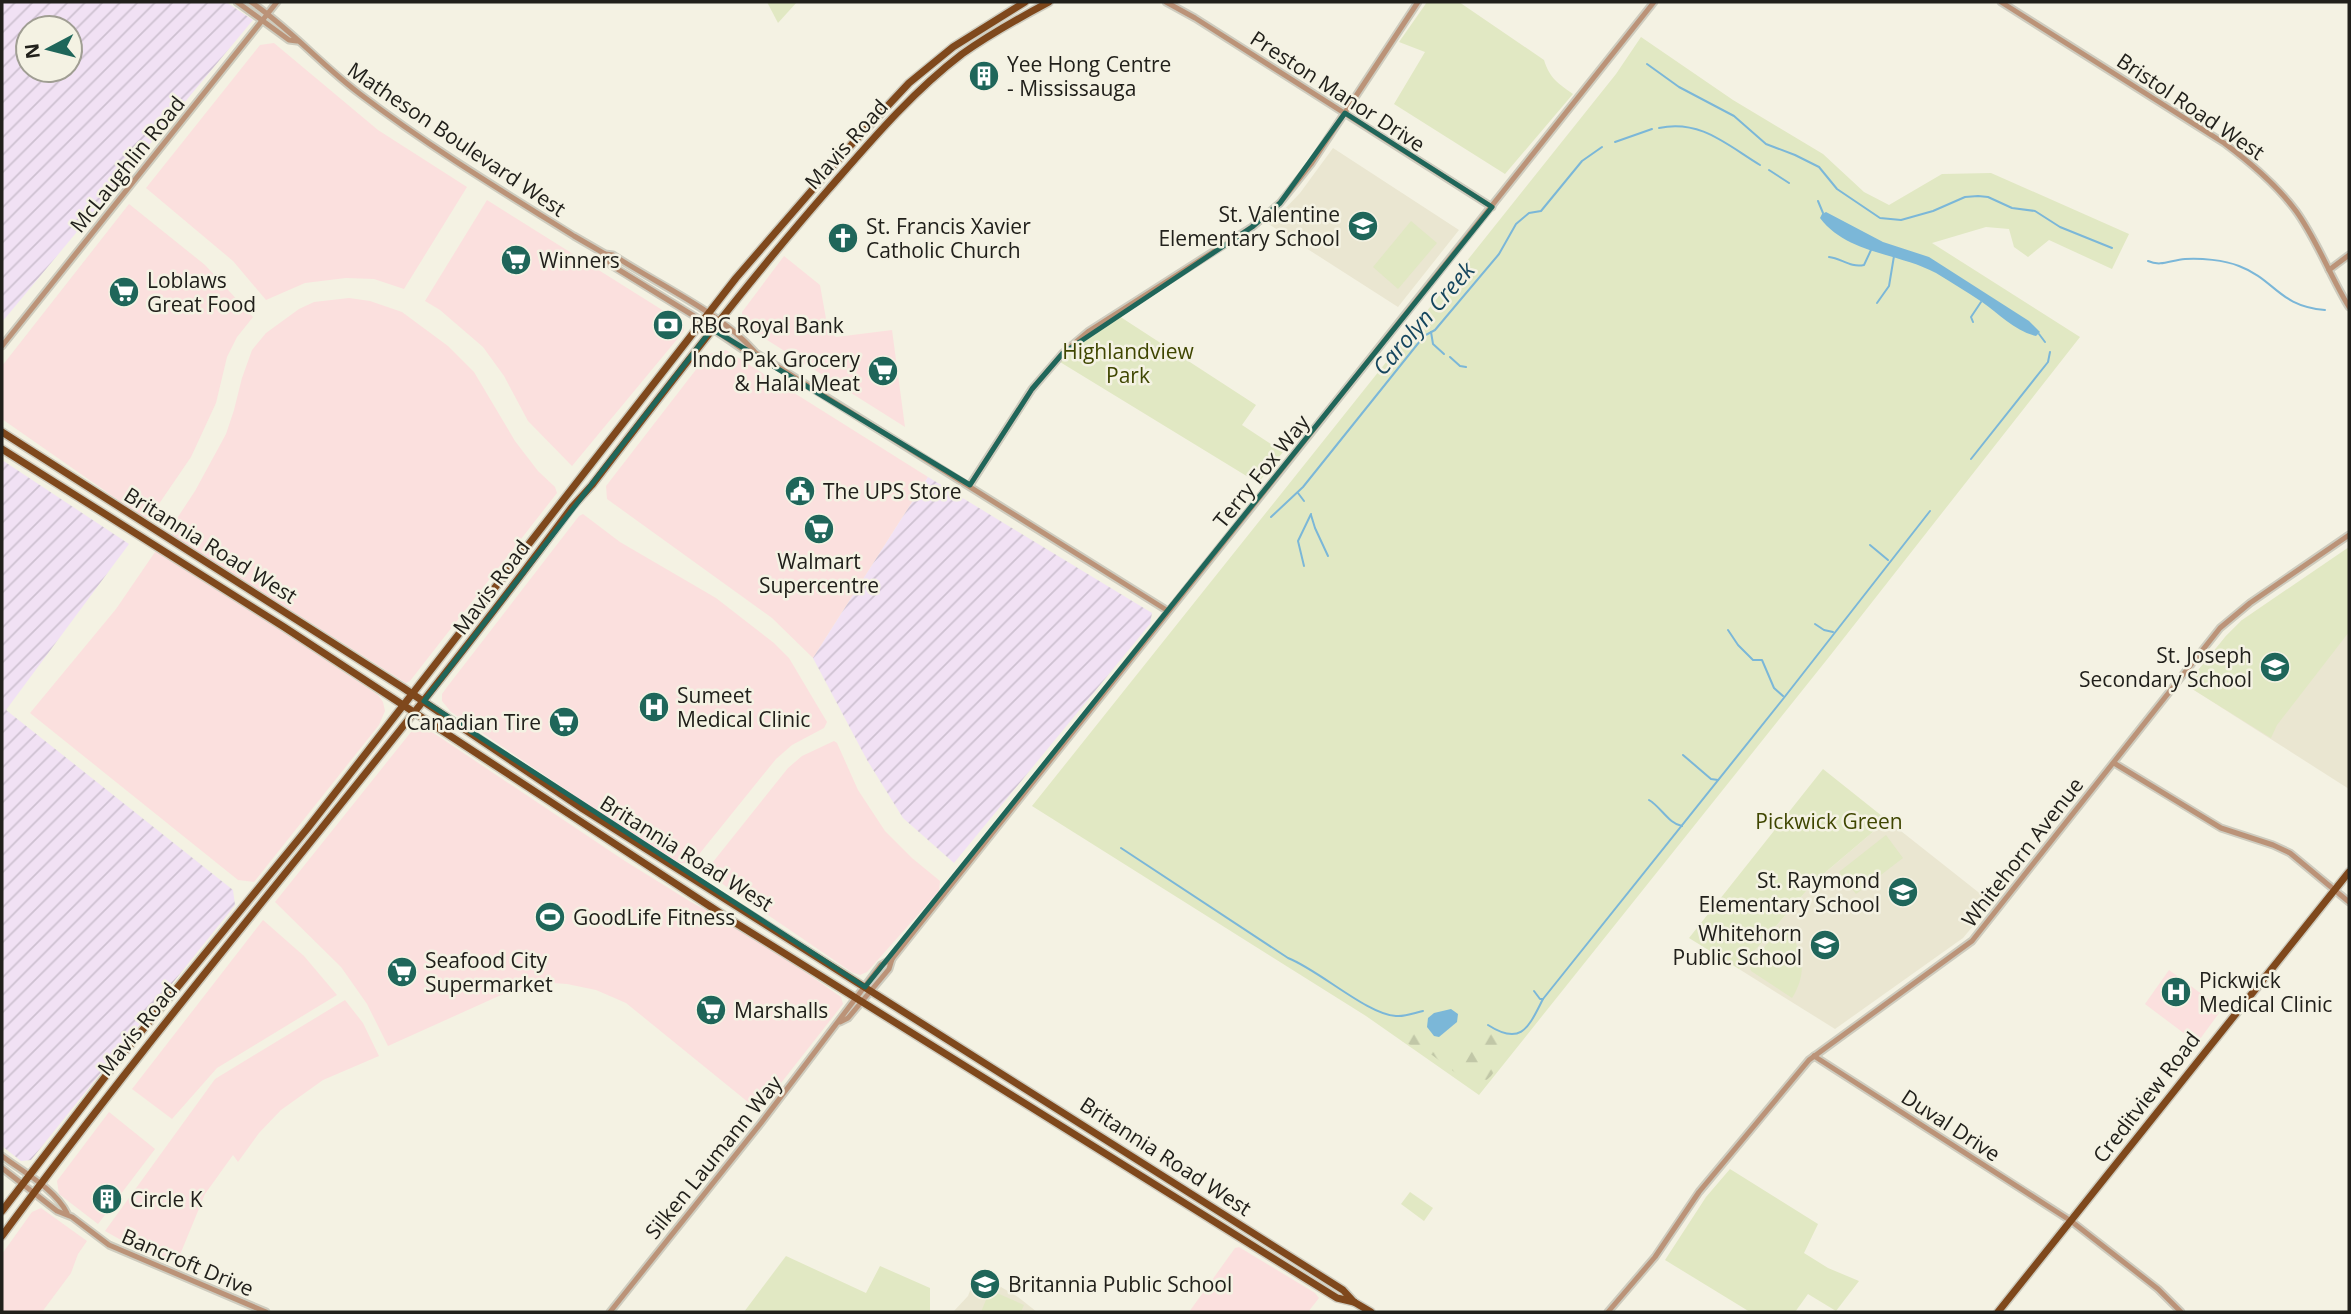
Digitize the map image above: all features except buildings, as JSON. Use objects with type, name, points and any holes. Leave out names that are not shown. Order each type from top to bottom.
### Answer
[{"type":"main road","name":"Mavis Road","points":[[2,1211],[171,995],[307,829],[708,314],[852,144],[909,83],[953,47],[1025,2]]},
{"type":"main road","name":"Mavis Road","points":[[2,1236],[126,1070],[424,701],[572,507],[778,247],[861,151],[918,91],[962,54],[1049,2]]},
{"type":"main road","name":"Britannia Road West","points":[[2,432],[424,701],[583,809],[1334,1284],[1354,1302],[1371,1312]]},
{"type":"main road","name":"Britannia Road West","points":[[2,449],[284,627],[734,922],[1338,1298],[1354,1302]]},
{"type":"main road","points":[[494,590],[504,599]]},
{"type":"main road","name":"Creditview Road","points":[[1998,1312],[2349,872]]},
{"type":"street","name":"Matheson Boulevard West","points":[[237,2],[289,40],[297,41]]},
{"type":"street","name":"Matheson Boulevard West","points":[[251,2],[293,33],[297,41],[338,77],[386,114],[533,211],[605,254],[613,255],[719,321],[744,339],[756,353]]},
{"type":"street","name":"McLaughlin Road","points":[[2,346],[277,2]]},
{"type":"street","name":"Preston Manor Drive","points":[[1166,2],[1492,207]]},
{"type":"street","points":[[970,485],[1032,390],[1063,353],[1089,331],[1252,227],[1280,203],[1311,164],[1419,2]]},
{"type":"street","name":"Terry Fox Way","points":[[859,1000],[881,965],[892,959],[1654,2]]},
{"type":"street","name":"Bristol Road West","points":[[2001,2],[2259,169],[2295,209],[2349,307]]},
{"type":"street","name":"Matheson Boulevard West","points":[[605,254],[611,265],[742,349],[756,353],[1168,611]]},
{"type":"street","points":[[2329,270],[2349,255]]},
{"type":"street","name":"Whitehorn Avenue","points":[[1608,1312],[1663,1247],[1699,1192],[1814,1056],[1972,941],[2220,628],[2250,603],[2349,535]]},
{"type":"street","points":[[2114,763],[2221,828],[2290,853],[2349,902]]},
{"type":"street","name":"Silken Laumann Way","points":[[610,1312],[840,1022],[848,1018],[859,1000]]},
{"type":"street","name":"Duval Drive","points":[[1814,1056],[2070,1221],[2158,1289],[2181,1312]]},
{"type":"street","name":"Bancroft Drive","points":[[2,1156],[63,1205],[67,1213]]},
{"type":"street","name":"Bancroft Drive","points":[[2,1168],[57,1211],[67,1213],[109,1245],[266,1312]]},
{"type":"highlighted area","points":[[1345,113],[1492,207],[865,987],[424,701],[712,329],[970,485],[1032,389],[1063,353],[1252,227],[1280,203]]},
{"type":"shaded area","points":[[2,2],[226,2],[253,20],[2,322]]},
{"type":"shaded area","points":[[274,43],[378,130],[467,187],[404,289],[374,279],[346,278],[305,283],[266,300],[233,261],[146,188],[260,45]]},
{"type":"shaded area","name":"St. Valentine Elementary School","points":[[1333,148],[1459,230],[1398,307],[1267,223],[1279,215],[1300,193]]},
{"type":"shaded area","points":[[487,200],[683,323],[684,331],[572,466],[528,421],[504,376],[483,347],[440,310],[425,301]]},
{"type":"shaded area","points":[[129,204],[205,265],[253,317],[237,337],[227,357],[216,403],[191,457],[150,517],[144,518],[2,419],[2,366]]},
{"type":"shaded area","points":[[784,256],[820,285],[828,330],[836,337],[892,330],[905,427],[742,324],[742,312]]},
{"type":"shaded area","points":[[349,298],[370,301],[402,312],[448,346],[474,372],[515,441],[538,471],[555,487],[557,493],[406,683],[173,536],[170,529],[195,491],[226,434],[252,350],[266,333],[299,309],[314,302]]},
{"type":"shaded area","points":[[726,350],[928,477],[813,658],[772,618],[607,499],[606,486],[708,354]]},
{"type":"shaded area","points":[[2,460],[129,544],[6,710],[233,890],[235,905],[31,1160],[21,1161],[2,1146]]},
{"type":"shaded area","points":[[928,477],[1152,613],[1150,624],[954,863],[903,818],[867,760],[813,658]]},
{"type":"shaded area","points":[[583,514],[620,542],[716,598],[774,643],[789,658],[827,722],[824,728],[792,745],[776,759],[692,863],[679,863],[599,812],[451,712],[442,701],[442,694],[447,687]]},
{"type":"shaded area","points":[[155,552],[163,552],[378,695],[383,702],[385,711],[379,725],[254,882],[238,880],[30,713],[116,609]]},
{"type":"shaded area","name":"St. Joseph Secondary School","points":[[2242,620],[2349,623],[2349,789],[2186,685]]},
{"type":"shaded area","points":[[423,726],[625,861],[691,902],[752,935],[841,997],[843,1004],[759,1111],[626,1003],[596,990],[567,984],[553,983],[510,991],[388,1046],[367,1004],[341,967],[275,902],[415,727]]},
{"type":"shaded area","points":[[834,741],[858,790],[885,831],[940,881],[939,891],[867,972],[860,975],[853,973],[705,872],[788,768],[802,756]]},
{"type":"shaded area","points":[[1887,820],[1992,903],[1963,938],[1835,1029],[1739,969],[1814,882]]},
{"type":"shaded area","points":[[263,920],[304,956],[337,995],[217,1068],[172,1119],[132,1089]]},
{"type":"shaded area","points":[[2169,970],[2222,1009],[2200,1039],[2193,1040],[2145,1004]]},
{"type":"shaded area","points":[[345,1000],[363,1023],[379,1056],[323,1080],[281,1110],[259,1133],[238,1162],[233,1155],[205,1194],[177,1262],[135,1248],[105,1231],[215,1079]]},
{"type":"shaded area","points":[[109,1112],[155,1149],[98,1224],[59,1194],[57,1181]]},
{"type":"shaded area","points":[[41,1208],[87,1241],[78,1254],[71,1273],[42,1312],[2,1312],[2,1254],[32,1212]]},
{"type":"shaded area","points":[[1239,1247],[1319,1298],[1308,1312],[1189,1312],[1235,1248]]},
{"type":"shaded area","name":"Britannia Public School","points":[[977,1273],[1018,1297],[1037,1312],[953,1312],[968,1296]]},
{"type":"green space","points":[[767,2],[797,2],[778,23]]},
{"type":"green space","points":[[1427,2],[1459,2],[1544,60],[1552,76],[1573,94],[1505,174],[1394,104],[1425,52],[1399,42]]},
{"type":"green space","points":[[1641,37],[1733,100],[1823,154],[1864,192],[1889,205],[1942,174],[1991,173],[2129,234],[2112,269],[2049,240],[2028,257],[2014,247],[2009,229],[1986,227],[1932,243],[2080,337],[1829,657],[1479,1095],[1366,1016],[1032,806],[1616,74]]},
{"type":"green space","points":[[1411,221],[1437,243],[1398,289],[1373,267]]},
{"type":"green space","name":"Highlandview Park","points":[[1119,316],[1256,405],[1242,425],[1283,452],[1258,483],[1060,362],[1092,334]]},
{"type":"green space","name":"St. Joseph Secondary School","points":[[2349,547],[2349,632],[2277,725],[2271,738],[2186,685],[2242,620]]},
{"type":"green space","name":"Pickwick Green","points":[[1823,769],[1887,820],[1814,882],[1739,969],[1689,938]]},
{"type":"green space","points":[[1886,835],[1903,858],[1856,894],[1839,872]]},
{"type":"green space","points":[[1780,926],[1795,941],[1801,959],[1800,979],[1792,998],[1751,971],[1750,967]]},
{"type":"green space","points":[[1412,1027],[1454,1052],[1469,1051],[1482,1031],[1491,1033],[1512,1048],[1491,1076],[1477,1089],[1432,1055],[1402,1041]]},
{"type":"green space","points":[[1730,1169],[1818,1224],[1804,1253],[1828,1268],[1859,1281],[1836,1311],[1808,1294],[1795,1312],[1750,1312],[1665,1260],[1706,1197]]},
{"type":"green space","points":[[1410,1192],[1433,1208],[1424,1221],[1401,1204]]},
{"type":"green space","points":[[786,1256],[866,1293],[880,1266],[930,1288],[930,1312],[744,1312]]},
{"type":"green space","points":[[990,1290],[1024,1305],[1021,1312],[981,1312]]},
{"type":"water","points":[[1826,212],[1883,242],[1929,257],[2029,321],[2040,332],[2036,336],[2021,330],[1982,302],[1922,266],[1844,239],[1820,218]]},
{"type":"water","points":[[1451,1009],[1458,1014],[1457,1022],[1439,1037],[1434,1036],[1427,1027],[1428,1018],[1434,1013]]},
{"type":"waterway","name":"Carolyn Creek","points":[[1647,64],[1679,87],[1734,116],[1766,144],[1819,167],[1837,189],[1880,218],[1901,220],[1933,211],[1965,197],[1988,197],[2012,208],[2035,211],[2060,227],[2112,248]]},
{"type":"waterway","name":"Carolyn Creek","points":[[1659,128],[1674,126],[1700,130],[1760,165]]},
{"type":"waterway","name":"Carolyn Creek","points":[[1615,142],[1652,129]]},
{"type":"waterway","name":"Carolyn Creek","points":[[1271,517],[1303,487],[1424,336],[1435,330],[1499,254],[1516,224],[1529,213],[1541,211],[1582,161],[1602,147]]},
{"type":"waterway","name":"Carolyn Creek","points":[[1769,170],[1789,183]]},
{"type":"waterway","name":"Carolyn Creek","points":[[1818,201],[1823,213]]},
{"type":"waterway","points":[[1829,257],[1854,265],[1864,265],[1871,250]]},
{"type":"waterway","points":[[1877,303],[1889,286],[1894,256]]},
{"type":"waterway","name":"Carolyn Creek","points":[[2148,261],[2162,263],[2198,259],[2233,264],[2261,278],[2287,298],[2309,308],[2325,310]]},
{"type":"waterway","points":[[1973,322],[1971,317],[1981,302]]},
{"type":"waterway","points":[[1431,332],[1433,344],[1444,354]]},
{"type":"waterway","points":[[2039,334],[2045,342]]},
{"type":"waterway","points":[[1971,459],[2048,362],[2050,352]]},
{"type":"waterway","points":[[1450,357],[1460,366],[1466,367]]},
{"type":"waterway","points":[[1298,493],[1304,501]]},
{"type":"waterway","points":[[1488,1025],[1509,1034],[1517,1034],[1528,1025],[1543,999],[1930,511]]},
{"type":"waterway","points":[[1304,566],[1298,541],[1311,514]]},
{"type":"waterway","points":[[1311,515],[1328,556]]},
{"type":"waterway","points":[[1870,545],[1888,560]]},
{"type":"waterway","points":[[1815,624],[1833,632]]},
{"type":"waterway","points":[[1728,630],[1753,660],[1762,660],[1774,688],[1783,696]]},
{"type":"waterway","points":[[1683,755],[1711,779],[1718,780]]},
{"type":"waterway","points":[[1649,800],[1673,822],[1682,826]]},
{"type":"waterway","points":[[1121,848],[1288,958],[1372,1008],[1396,1016],[1423,1011]]},
{"type":"waterway","points":[[1534,991],[1543,999]]},
{"type":"place","name":"Yee Hong Centre - Mississauga","points":[[984,76]]},
{"type":"place","name":"St. Valentine Elementary School","points":[[1363,226]]},
{"type":"place","name":"St. Francis Xavier Catholic Church","points":[[843,238]]},
{"type":"place","name":"Winners","points":[[516,260]]},
{"type":"place","name":"Loblaws Great Food","points":[[124,292]]},
{"type":"place","name":"RBC Royal Bank","points":[[668,325]]},
{"type":"place","name":"Indo Pak Grocery & Halal Meat","points":[[883,371]]},
{"type":"place","name":"The UPS Store","points":[[800,491]]},
{"type":"place","name":"Walmart Supercentre","points":[[819,529]]},
{"type":"place","name":"St. Joseph Secondary School","points":[[2275,667]]},
{"type":"place","name":"Sumeet Medical Clinic","points":[[654,707]]},
{"type":"place","name":"Canadian Tire","points":[[564,722]]},
{"type":"place","name":"St. Raymond Elementary School","points":[[1903,892]]},
{"type":"place","name":"GoodLife Fitness","points":[[550,917]]},
{"type":"place","name":"Whitehorn Public School","points":[[1825,945]]},
{"type":"place","name":"Seafood City Supermarket","points":[[402,972]]},
{"type":"place","name":"Pickwick Medical Clinic","points":[[2176,992]]},
{"type":"place","name":"Marshalls","points":[[711,1010]]},
{"type":"place","name":"Circle K","points":[[107,1199]]},
{"type":"place","name":"Britannia Public School","points":[[985,1284]]}]
